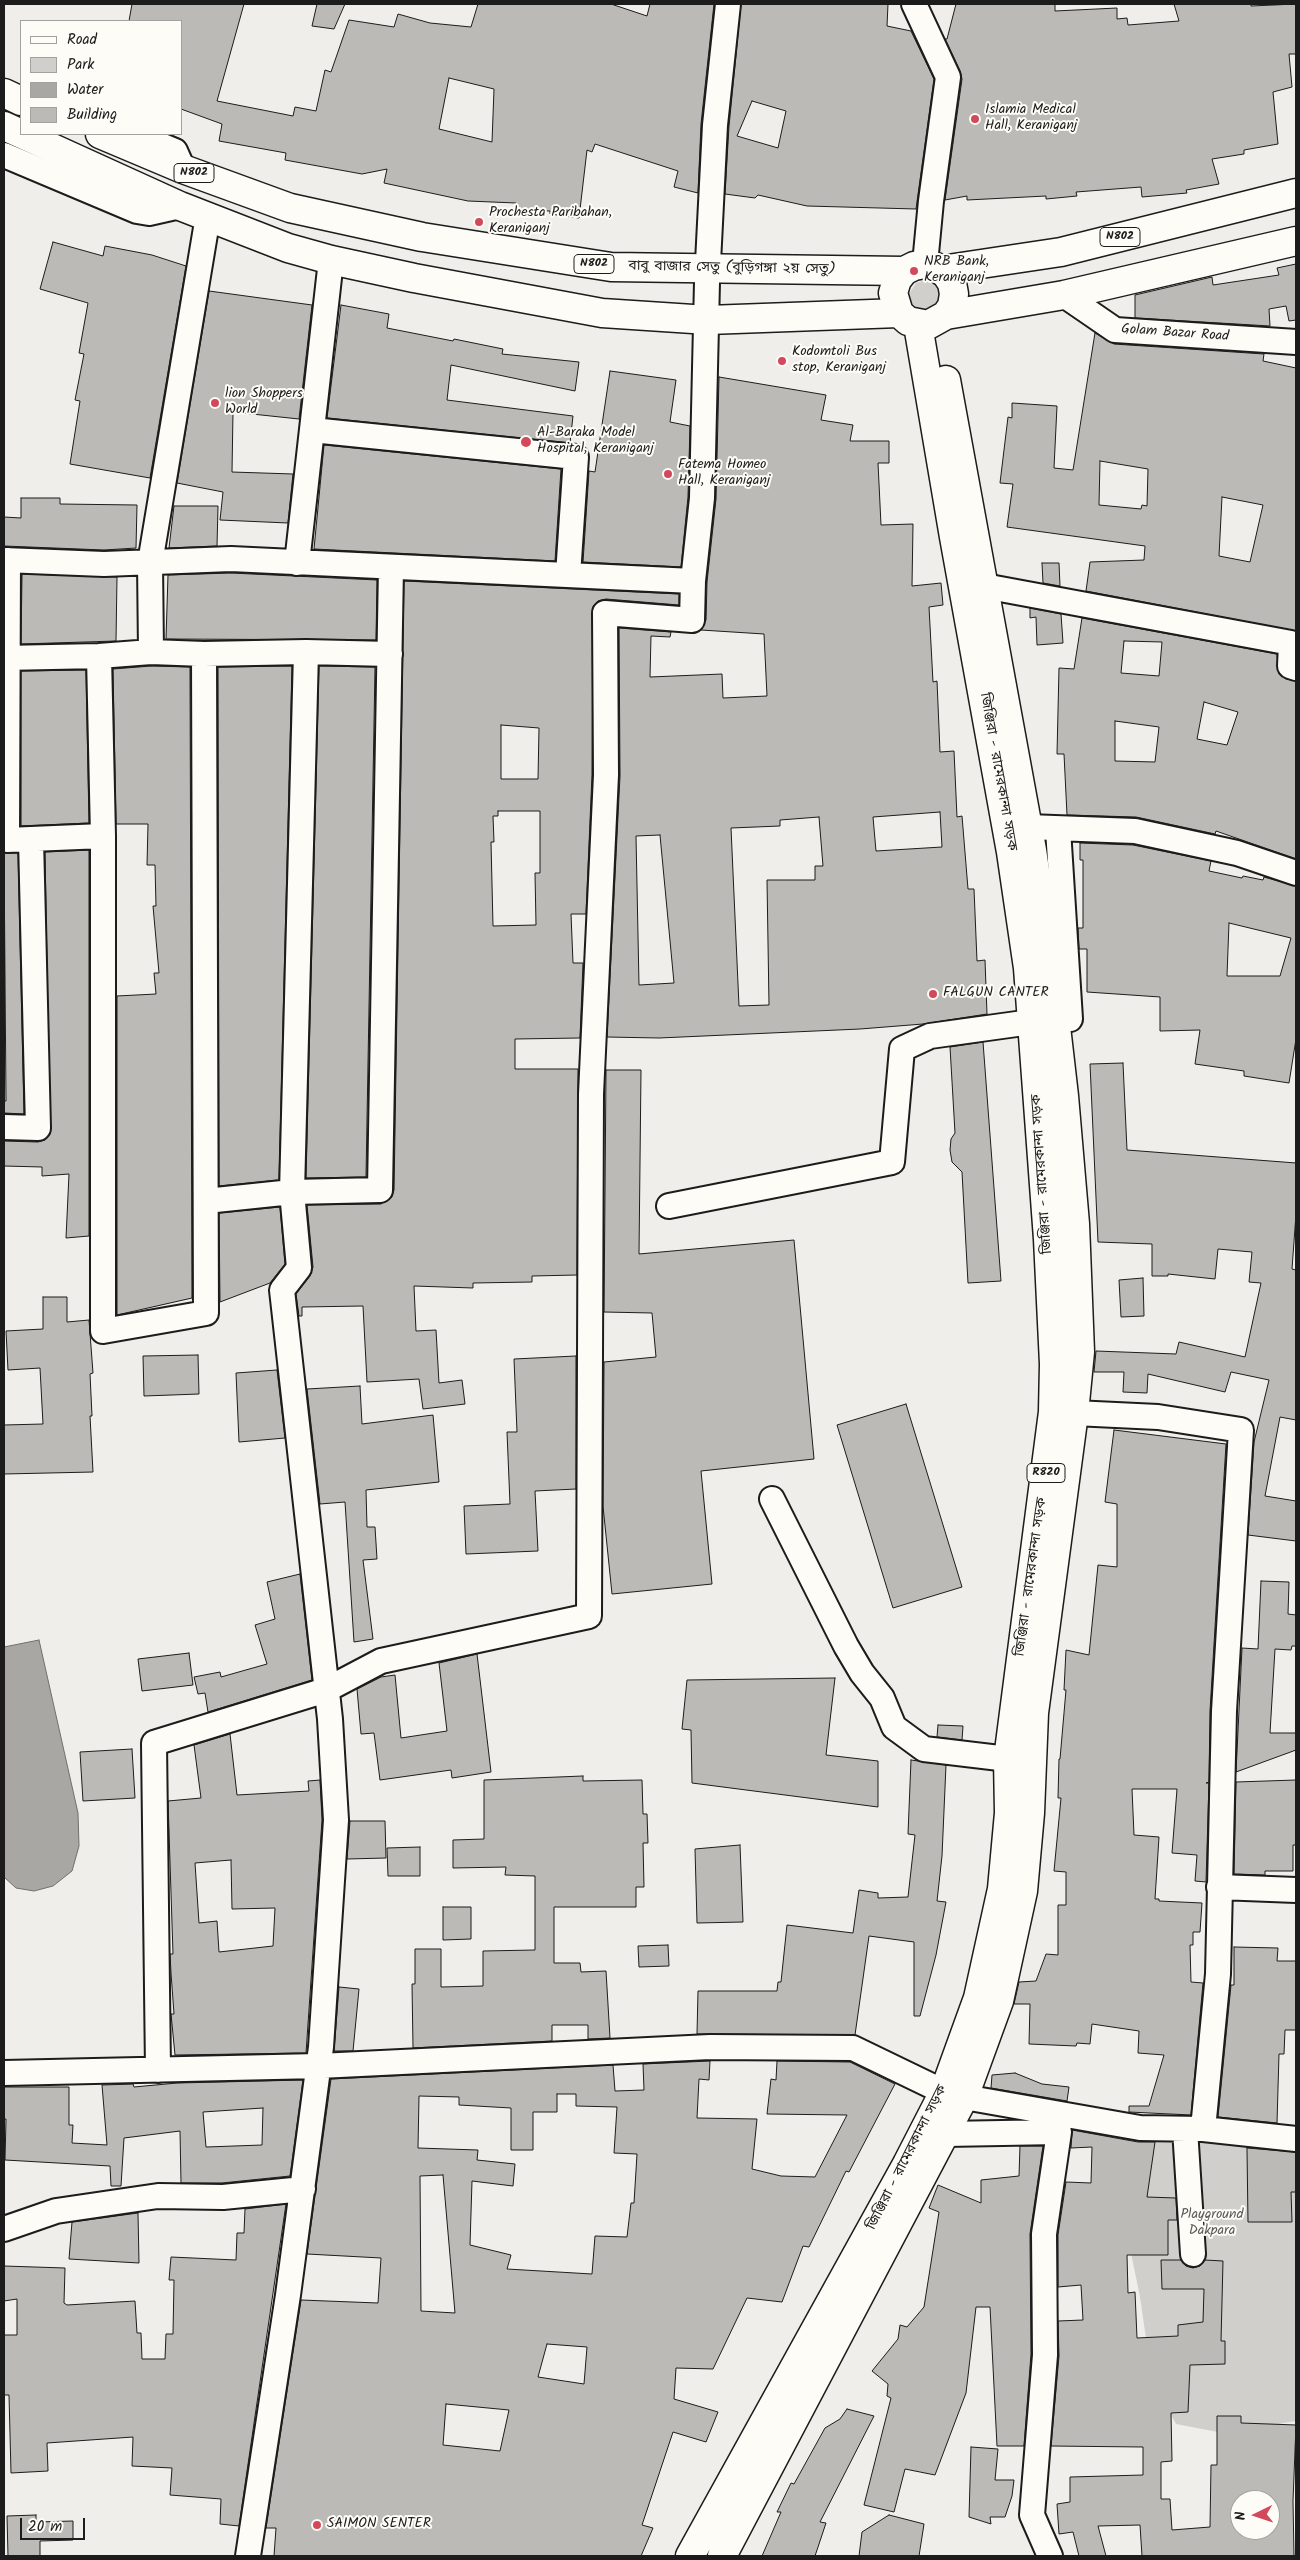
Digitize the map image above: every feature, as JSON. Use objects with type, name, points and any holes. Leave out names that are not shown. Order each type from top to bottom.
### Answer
[{"type":"main road","points":[[4,93],[20,101]]},
{"type":"main road","name":"N802","points":[[4,126],[20,133]]},
{"type":"main road","name":"N802","points":[[24,135],[180,206],[288,248],[331,260],[602,313],[708,320],[925,319],[1064,295],[1296,240]]},
{"type":"main road","name":"বাবু বাজার সেতু (বুড়িগঙ্গা ২য় সেতু)","points":[[102,135],[183,169],[290,208],[422,237],[611,267],[923,269],[1061,252],[1296,193]]},
{"type":"main road","points":[[923,269],[952,283],[954,294],[952,306],[925,319],[892,293],[897,280],[923,269]]},
{"type":"main road","name":"জিঞ্জিরা - রামেরকান্দা সড়ক","points":[[690,2556],[888,2220],[945,2134],[1002,1889],[1009,1813],[1008,1759],[1056,1476],[1074,1413],[1080,1352],[1074,1224],[1062,1078],[1028,828],[984,586],[925,319]]},
{"type":"main road","name":"জিঞ্জিরা - রামেরকান্দা সড়ক","points":[[722,2556],[888,2220],[954,2094],[999,2002],[1023,1891],[1030,1813],[1034,1713],[1056,1476],[1053,1412],[1054,1364],[1048,1239],[1028,968],[1012,852],[954,538],[925,319]]},
{"type":"street","points":[[158,2070],[154,1743],[326,1690],[381,1661],[589,1616],[591,1094],[606,775],[606,613],[692,620],[693,581],[702,498],[708,320],[707,282],[715,125],[728,4]]},
{"type":"street","points":[[914,4],[948,78],[923,269]]},
{"type":"street","points":[[4,80],[20,87]]},
{"type":"street","points":[[137,135],[175,150],[183,169]]},
{"type":"street","points":[[4,155],[137,211],[149,212],[180,206]]},
{"type":"street","points":[[151,652],[150,562],[208,216]]},
{"type":"street","points":[[297,563],[331,260]]},
{"type":"street","name":"Golam Bazar Road","points":[[1064,295],[1116,330],[1296,342]]},
{"type":"street","points":[[312,430],[576,456],[568,576]]},
{"type":"street","points":[[103,836],[7,840],[6,560],[104,564],[231,559],[693,581]]},
{"type":"street","points":[[206,1201],[292,1192],[380,1190],[391,567]]},
{"type":"street","points":[[984,586],[1291,643],[1290,666],[1296,668]]},
{"type":"street","points":[[7,658],[100,656],[151,652],[204,654],[306,652],[390,654]]},
{"type":"street","points":[[248,2556],[303,2189],[319,2066],[331,1918],[336,1820],[332,1737],[282,1290],[299,1268],[292,1192],[306,652]]},
{"type":"street","points":[[100,656],[103,836],[103,1331],[206,1313],[204,654]]},
{"type":"street","points":[[1028,828],[1135,831],[1237,853],[1296,873]]},
{"type":"street","points":[[1058,829],[1070,1020]]},
{"type":"street","points":[[4,1127],[38,1128],[31,839]]},
{"type":"street","points":[[669,1206],[892,1162],[902,1049],[930,1036],[1031,1022]]},
{"type":"street","points":[[1074,1413],[1158,1417],[1241,1430],[1224,1711],[1218,1974],[1194,2129],[1193,2254]]},
{"type":"street","points":[[772,1499],[846,1646],[862,1673],[882,1698],[894,1727],[924,1749],[1008,1759]]},
{"type":"street","points":[[1219,1887],[1296,1890]]},
{"type":"street","points":[[4,2073],[319,2066],[710,2047],[852,2048],[954,2094],[1140,2128],[1194,2129],[1296,2139]]},
{"type":"street","points":[[945,2134],[1059,2132],[1044,2234],[1045,2355],[1032,2515],[1050,2556]]},
{"type":"street","points":[[4,2229],[56,2211],[158,2196],[223,2198],[303,2189]]},
{"type":"green space","points":[[930,279],[942,285],[948,297],[933,318],[911,307],[909,294],[916,283]]},
{"type":"green space","name":"Playground Dakpara","points":[[1296,2137],[1296,2421],[1223,2433],[1176,2424],[1152,2380],[1140,2297],[1122,2209],[1155,2142]]},
{"type":"water","points":[[39,1640],[78,1813],[79,1846],[72,1871],[53,1886],[34,1891],[16,1888],[4,1877],[4,1647]]},
{"type":"building","points":[[132,4],[244,4],[217,101],[293,116],[295,107],[316,111],[325,70],[331,72],[349,20],[394,27],[398,14],[430,23],[471,27],[478,4],[611,4],[647,16],[650,4],[714,4],[701,124],[698,193],[674,187],[678,171],[595,144],[592,152],[587,150],[579,218],[550,214],[550,211],[516,210],[516,203],[468,201],[384,183],[387,169],[362,174],[285,160],[286,153],[219,141],[222,124],[182,109],[182,20],[129,20]],"holes":[[[449,78],[494,89],[492,142],[439,129]]]},
{"type":"building","points":[[317,4],[345,4],[334,29],[312,26]]},
{"type":"building","points":[[741,4],[888,4],[887,26],[911,31],[934,79],[916,209],[807,206],[758,195],[755,198],[725,194],[729,126]],"holes":[[[752,101],[786,111],[778,148],[737,136]]]},
{"type":"building","points":[[956,4],[1055,4],[1055,11],[1117,8],[1117,19],[1127,18],[1128,25],[1179,21],[1174,4],[1251,4],[1251,6],[1296,4],[1296,54],[1289,54],[1292,87],[1273,92],[1278,144],[1244,150],[1244,154],[1212,159],[1219,184],[1186,190],[1187,193],[1142,197],[1141,187],[1076,192],[1077,196],[1046,199],[1046,196],[967,200],[967,196],[945,200],[962,79],[945,39],[947,39]]},
{"type":"building","points":[[53,242],[103,256],[105,246],[152,255],[186,266],[150,478],[70,464],[80,401],[75,400],[84,354],[79,353],[88,303],[40,289]]},
{"type":"building","points":[[1296,264],[1296,320],[1289,321],[1286,306],[1269,309],[1270,326],[1135,318],[1135,295],[1212,277],[1213,285],[1279,275],[1277,268]]},
{"type":"building","points":[[209,291],[312,305],[299,419],[233,412],[232,472],[293,474],[288,523],[220,520],[223,492],[177,483]]},
{"type":"building","points":[[341,305],[389,314],[387,328],[503,349],[502,354],[579,362],[575,391],[451,365],[447,400],[573,416],[570,443],[327,418]]},
{"type":"building","points":[[1095,333],[1114,344],[1264,354],[1263,361],[1296,368],[1296,631],[1086,591],[1090,562],[1144,560],[1145,546],[1007,527],[1013,484],[1000,483],[1008,417],[1012,418],[1012,403],[1057,406],[1054,468],[1073,470]],"holes":[[[1100,461],[1148,469],[1147,506],[1142,505],[1141,509],[1099,505]],[[1222,497],[1263,505],[1250,562],[1219,556]]]},
{"type":"building","points":[[610,371],[676,380],[670,422],[690,426],[688,497],[681,567],[583,562],[589,471],[595,472]]},
{"type":"building","points":[[719,377],[826,395],[821,420],[853,425],[850,441],[889,441],[889,463],[878,463],[881,525],[913,524],[912,586],[941,583],[943,605],[929,607],[933,682],[937,681],[940,752],[954,751],[957,817],[962,816],[968,889],[974,889],[977,961],[985,960],[987,1014],[923,1024],[860,1029],[659,1038],[607,1037],[620,776],[619,628],[671,632],[670,637],[651,636],[650,677],[722,674],[723,698],[767,696],[764,634],[701,630],[706,620],[707,582],[716,499]],"holes":[[[940,812],[942,847],[876,851],[873,817]],[[819,817],[823,866],[815,866],[815,880],[767,880],[769,1005],[739,1006],[731,828],[780,826],[780,820]],[[660,835],[674,983],[639,985],[636,836]]]},
{"type":"building","points":[[324,445],[561,469],[555,561],[314,549]]},
{"type":"building","points":[[21,498],[60,498],[60,504],[137,505],[136,548],[104,550],[4,546],[4,517],[21,518]]},
{"type":"building","points":[[174,506],[218,506],[217,546],[169,548]]},
{"type":"building","points":[[1042,563],[1059,563],[1060,586],[1043,583]]},
{"type":"building","points":[[231,573],[377,580],[376,640],[166,639],[168,575]]},
{"type":"building","points":[[22,574],[117,577],[116,641],[21,644]]},
{"type":"building","points":[[404,581],[679,594],[679,605],[606,599],[598,601],[593,606],[592,775],[586,914],[571,914],[573,963],[583,963],[580,1038],[515,1039],[515,1069],[578,1069],[577,1275],[532,1276],[532,1282],[473,1283],[473,1288],[414,1286],[416,1331],[436,1330],[439,1383],[462,1380],[465,1404],[423,1409],[419,1379],[367,1382],[363,1306],[302,1307],[302,1316],[299,1316],[296,1294],[310,1276],[313,1267],[307,1205],[381,1204],[392,1197],[394,1190]],"holes":[[[501,725],[539,728],[538,779],[501,779]],[[498,811],[540,811],[540,873],[535,873],[536,925],[493,926],[491,842],[494,842],[493,816],[498,816]]]},
{"type":"building","points":[[1030,608],[1061,614],[1063,643],[1037,645],[1036,617],[1030,618]]},
{"type":"building","points":[[1082,618],[1277,654],[1279,674],[1286,679],[1296,681],[1296,859],[1216,831],[1215,834],[1136,817],[1067,815],[1064,754],[1057,754],[1059,668],[1074,669]],"holes":[[[1124,641],[1162,642],[1159,676],[1121,673]],[[1204,702],[1238,712],[1227,745],[1197,739]],[[1115,721],[1159,727],[1155,762],[1115,761]]]},
{"type":"building","points":[[151,666],[190,667],[192,1298],[117,1315],[117,996],[156,994],[154,973],[159,973],[153,906],[156,906],[155,865],[147,865],[148,824],[116,824],[113,669]]},
{"type":"building","points":[[292,666],[279,1180],[219,1186],[218,667]]},
{"type":"building","points":[[319,666],[375,667],[366,1177],[306,1178]]},
{"type":"building","points":[[86,670],[89,823],[21,826],[21,671]]},
{"type":"building","points":[[1080,843],[1133,845],[1211,861],[1209,871],[1242,878],[1243,876],[1263,880],[1264,877],[1296,886],[1296,1039],[1289,1083],[1244,1076],[1244,1071],[1195,1064],[1200,1030],[1160,1031],[1160,997],[1087,992],[1087,949],[1079,949],[1078,928],[1083,928],[1083,860],[1080,860]],"holes":[[[1229,923],[1291,938],[1280,976],[1227,976]]]},
{"type":"building","points":[[89,850],[89,1236],[66,1238],[69,1174],[42,1176],[42,1167],[4,1166],[4,1141],[38,1142],[45,1140],[50,1134],[45,852]]},
{"type":"building","points":[[4,853],[18,853],[24,1114],[4,1113],[4,1101],[6,1101]]},
{"type":"building","points":[[983,1042],[1001,1281],[968,1283],[962,1172],[952,1162],[950,1150],[951,1139],[955,1133],[950,1047]]},
{"type":"building","points":[[1123,1063],[1127,1150],[1296,1163],[1296,1214],[1292,1269],[1296,1270],[1296,1420],[1280,1417],[1265,1496],[1296,1501],[1296,1541],[1248,1535],[1254,1442],[1269,1380],[1231,1372],[1225,1392],[1148,1374],[1147,1393],[1123,1392],[1124,1372],[1094,1372],[1096,1351],[1176,1354],[1179,1342],[1245,1357],[1261,1283],[1249,1282],[1252,1252],[1218,1249],[1215,1279],[1168,1274],[1168,1276],[1152,1276],[1152,1244],[1098,1242],[1090,1064]]},
{"type":"building","points":[[606,1070],[641,1070],[639,1254],[794,1240],[814,1459],[701,1471],[712,1584],[612,1594],[603,1506],[604,1362],[656,1357],[652,1313],[604,1312]]},
{"type":"building","points":[[280,1207],[285,1264],[270,1283],[220,1302],[219,1213]]},
{"type":"building","points":[[1143,1278],[1144,1316],[1121,1317],[1119,1280]]},
{"type":"building","points":[[43,1297],[67,1297],[67,1322],[89,1320],[93,1373],[90,1374],[92,1416],[90,1416],[93,1472],[4,1474],[4,1425],[43,1424],[40,1368],[8,1370],[6,1331],[43,1329]]},
{"type":"building","points":[[198,1355],[199,1394],[144,1396],[143,1356]]},
{"type":"building","points":[[576,1356],[576,1489],[535,1491],[538,1551],[466,1554],[464,1506],[510,1504],[507,1432],[517,1432],[514,1359]]},
{"type":"building","points":[[277,1370],[285,1438],[239,1442],[236,1373]]},
{"type":"building","points":[[360,1386],[362,1424],[433,1415],[439,1482],[366,1490],[367,1527],[375,1527],[377,1559],[363,1560],[373,1639],[354,1642],[345,1502],[320,1504],[307,1389]]},
{"type":"building","points":[[906,1404],[962,1587],[893,1608],[837,1425]]},
{"type":"building","points":[[1114,1430],[1226,1444],[1210,1711],[1209,1782],[1206,1783],[1209,1783],[1206,1882],[1195,1881],[1197,1855],[1172,1853],[1177,1789],[1132,1789],[1134,1835],[1159,1837],[1155,1899],[1159,1899],[1159,1901],[1202,1903],[1200,1932],[1193,1932],[1193,1945],[1190,1945],[1191,1982],[1203,1983],[1191,2115],[1129,2112],[1129,2106],[1149,2106],[1164,2055],[1138,2053],[1139,2031],[1092,2024],[1090,2044],[1077,2043],[1076,2046],[1029,2044],[1030,2004],[1014,2004],[1019,1982],[1036,1981],[1046,1954],[1058,1955],[1058,1905],[1066,1905],[1066,1872],[1054,1871],[1061,1798],[1058,1798],[1059,1759],[1066,1690],[1064,1690],[1066,1650],[1089,1655],[1098,1565],[1117,1567],[1117,1504],[1105,1502]]},
{"type":"building","points":[[300,1574],[312,1680],[208,1712],[205,1693],[198,1694],[194,1677],[220,1672],[221,1677],[267,1664],[255,1625],[275,1619],[267,1582]]},
{"type":"building","points":[[1261,1581],[1289,1582],[1288,1614],[1296,1615],[1296,1646],[1292,1646],[1291,1650],[1275,1649],[1270,1733],[1296,1733],[1296,1750],[1236,1772],[1242,1648],[1258,1649]]},
{"type":"building","points":[[189,1653],[193,1685],[142,1691],[138,1659]]},
{"type":"building","points":[[477,1654],[491,1772],[452,1778],[451,1770],[380,1780],[374,1733],[361,1734],[357,1689],[381,1677],[395,1675],[401,1738],[447,1731],[439,1663]]},
{"type":"building","points":[[835,1678],[826,1755],[878,1761],[878,1807],[692,1783],[691,1730],[682,1729],[687,1680]]},
{"type":"building","points":[[938,1725],[963,1726],[962,1740],[937,1737]]},
{"type":"building","points":[[230,1734],[237,1795],[309,1791],[308,1781],[320,1780],[322,1820],[306,2053],[175,2055],[171,2014],[174,2014],[170,1954],[173,1954],[168,1801],[201,1798],[194,1745]],"holes":[[[231,1860],[232,1909],[275,1908],[273,1946],[219,1952],[217,1921],[199,1923],[195,1863]]]},
{"type":"building","points":[[132,1749],[135,1798],[83,1801],[80,1752]]},
{"type":"building","points":[[911,1760],[946,1765],[942,1856],[937,1901],[946,1902],[936,1955],[920,2016],[914,2016],[914,1942],[869,1936],[855,2035],[697,2034],[698,1991],[777,1991],[778,1982],[781,1982],[787,1925],[853,1933],[859,1890],[878,1893],[878,1898],[908,1897],[915,1835],[908,1834]]},
{"type":"building","points":[[583,1776],[583,1781],[642,1780],[643,1814],[647,1814],[648,1843],[643,1843],[644,1887],[636,1887],[636,1907],[554,1907],[554,1963],[580,1963],[581,1972],[606,1971],[610,2038],[588,2039],[588,2025],[552,2025],[552,2041],[413,2048],[412,1984],[415,1984],[415,1949],[441,1949],[441,1987],[483,1986],[483,1951],[535,1950],[535,1876],[505,1875],[506,1867],[453,1868],[453,1840],[484,1839],[484,1780]]},
{"type":"building","points":[[1296,1780],[1296,1845],[1293,1845],[1293,1871],[1265,1871],[1265,1875],[1234,1874],[1236,1782]]},
{"type":"building","points":[[350,1821],[385,1821],[386,1858],[347,1859]]},
{"type":"building","points":[[740,1845],[743,1922],[697,1923],[695,1849]]},
{"type":"building","points":[[420,1847],[420,1876],[388,1876],[387,1848]]},
{"type":"building","points":[[443,1907],[471,1907],[471,1939],[443,1940]]},
{"type":"building","points":[[668,1945],[669,1966],[639,1967],[638,1946]]},
{"type":"building","points":[[1234,1947],[1278,1948],[1277,1961],[1296,1961],[1296,2030],[1285,2030],[1284,2054],[1279,2054],[1277,2123],[1218,2117],[1231,1985],[1234,1985]]},
{"type":"building","points":[[339,1987],[359,1989],[353,2051],[334,2051]]},
{"type":"building","points":[[710,2061],[709,2080],[699,2079],[697,2118],[757,2119],[752,2169],[781,2176],[815,2177],[847,2115],[767,2114],[771,2079],[776,2080],[777,2061],[850,2062],[895,2084],[849,2172],[846,2171],[809,2247],[803,2246],[782,2302],[747,2298],[713,2369],[676,2368],[674,2399],[718,2412],[706,2442],[673,2432],[642,2525],[653,2528],[641,2556],[274,2556],[276,2528],[266,2528],[301,2300],[378,2303],[381,2258],[307,2254],[331,2079],[613,2065],[615,2091],[644,2090],[643,2064]],"holes":[[[557,2094],[576,2094],[576,2106],[617,2107],[614,2153],[637,2154],[634,2203],[631,2203],[627,2237],[595,2236],[592,2274],[507,2269],[511,2255],[470,2245],[472,2181],[513,2186],[515,2164],[477,2160],[478,2150],[418,2148],[419,2096],[459,2097],[459,2105],[511,2108],[511,2150],[533,2150],[533,2112],[557,2112]],[[443,2175],[455,2313],[421,2311],[420,2176]],[[547,2344],[587,2347],[584,2384],[538,2377]],[[446,2404],[509,2410],[500,2451],[443,2445]]]},
{"type":"building","points":[[1015,2073],[1042,2084],[1069,2087],[1067,2101],[991,2088],[992,2075]]},
{"type":"building","points":[[303,2080],[290,2176],[222,2183],[181,2183],[180,2131],[124,2138],[121,2186],[111,2186],[110,2166],[5,2160],[6,2119],[4,2119],[4,2087],[69,2087],[69,2125],[73,2125],[72,2143],[107,2145],[102,2085],[133,2084],[134,2087],[177,2083]],"holes":[[[263,2108],[262,2145],[206,2147],[203,2112]]]},
{"type":"building","points":[[1072,2130],[1138,2142],[1155,2142],[1147,2197],[1176,2198],[1177,2220],[1168,2220],[1168,2255],[1127,2255],[1128,2293],[1135,2292],[1137,2338],[1178,2336],[1178,2325],[1203,2322],[1204,2289],[1162,2289],[1161,2260],[1181,2260],[1186,2266],[1193,2268],[1200,2266],[1205,2260],[1223,2261],[1221,2341],[1225,2341],[1225,2364],[1190,2365],[1188,2412],[1171,2413],[1172,2461],[1161,2462],[1161,2499],[1170,2499],[1172,2530],[1210,2527],[1211,2465],[1217,2465],[1217,2416],[1241,2416],[1241,2423],[1296,2425],[1293,2501],[1294,2556],[1142,2556],[1140,2525],[1098,2526],[1106,2556],[1079,2556],[1073,2532],[1059,2534],[1057,2504],[1070,2502],[1070,2477],[1143,2475],[1143,2447],[1051,2446],[1059,2356],[1058,2321],[1083,2320],[1081,2285],[1058,2287],[1058,2235],[1066,2182],[1091,2183],[1092,2147],[1071,2148]]},
{"type":"building","points":[[1020,2146],[1043,2146],[1030,2234],[1031,2354],[1024,2446],[997,2446],[990,2307],[976,2307],[966,2393],[935,2475],[905,2469],[894,2512],[864,2505],[891,2398],[887,2396],[888,2384],[872,2371],[898,2339],[900,2325],[907,2327],[924,2307],[939,2212],[929,2208],[938,2185],[981,2203],[981,2180],[1019,2176]]},
{"type":"building","points":[[1247,2148],[1296,2152],[1296,2192],[1291,2192],[1292,2222],[1248,2222]]},
{"type":"building","points":[[286,2204],[239,2526],[220,2524],[221,2499],[170,2495],[172,2468],[132,2466],[133,2437],[47,2443],[48,2471],[11,2473],[9,2395],[4,2395],[4,2335],[17,2335],[17,2299],[4,2301],[4,2266],[65,2268],[64,2303],[67,2305],[135,2301],[137,2333],[141,2333],[142,2359],[165,2359],[166,2334],[173,2334],[174,2280],[169,2280],[171,2257],[236,2260],[237,2233],[244,2233],[245,2209]]},
{"type":"building","points":[[138,2213],[139,2263],[69,2259],[72,2222]]},
{"type":"building","points":[[847,2409],[874,2416],[820,2522],[826,2523],[815,2556],[762,2556],[781,2512],[777,2512],[791,2483],[794,2484],[825,2428],[840,2419]]},
{"type":"building","points":[[971,2447],[998,2449],[995,2480],[1014,2480],[1012,2496],[1005,2517],[990,2517],[991,2524],[969,2517]]},
{"type":"building","points":[[36,2515],[36,2522],[73,2521],[73,2540],[40,2541],[40,2556],[8,2556],[7,2516]]},
{"type":"building","points":[[889,2515],[924,2524],[919,2556],[859,2556],[862,2532]]},
{"type":"place","name":"Islamia Medical Hall, Keraniganj","points":[[975,119]]},
{"type":"place","name":"Prochesta Paribahan, Keraniganj","points":[[479,222]]},
{"type":"place","name":"NRB Bank, Keraniganj","points":[[914,271]]},
{"type":"place","name":"Kodomtoli Bus stop, Keraniganj","points":[[782,361]]},
{"type":"place","name":"lion Shoppers World","points":[[215,403]]},
{"type":"place","name":"Al-Baraka Model Hospital, Keraniganj","points":[[526,442]]},
{"type":"place","name":"Fatema Homeo Hall, Keraniganj","points":[[668,474]]},
{"type":"place","name":"FALGUN CANTER","points":[[933,994]]},
{"type":"place","name":"SAIMON SENTER","points":[[317,2525]]}]
